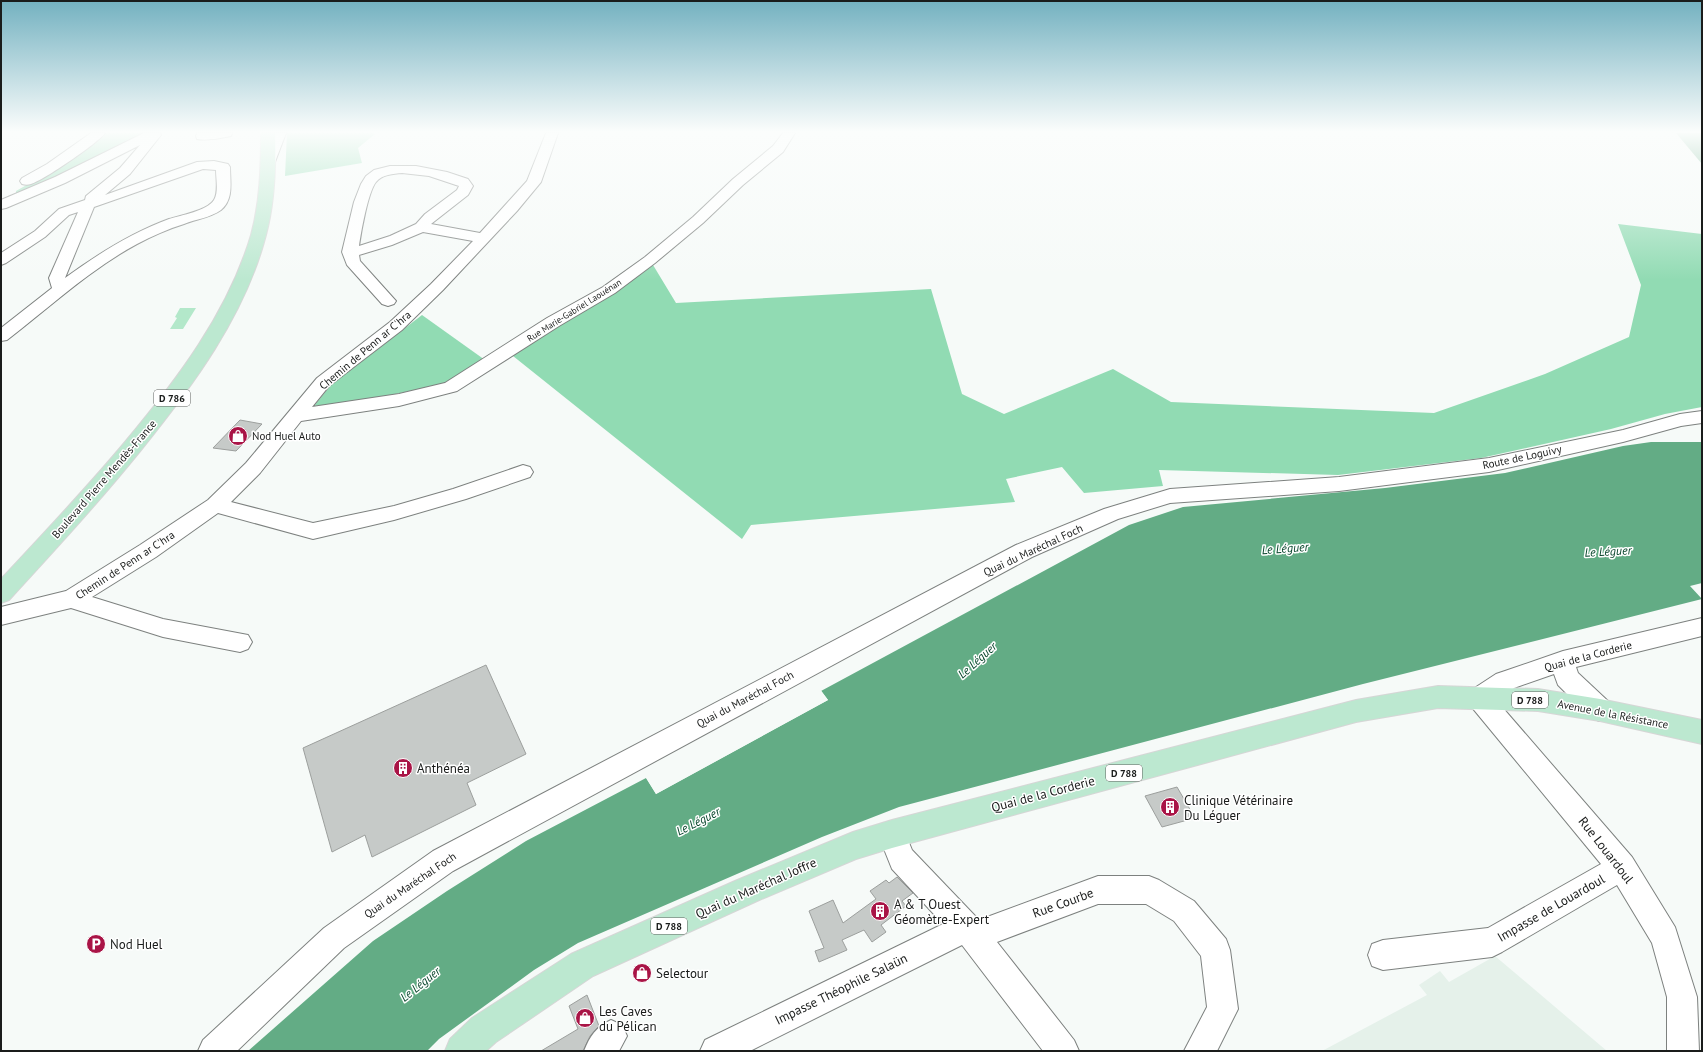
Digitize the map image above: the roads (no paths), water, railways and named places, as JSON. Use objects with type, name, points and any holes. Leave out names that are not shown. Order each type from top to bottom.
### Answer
[{"type":"main road","name":"Boulevard Pierre Mendès-France","points":[[1,594],[60,531],[110,474],[167,405],[200,359],[223,321],[255,248],[263,213],[266,182]]},
{"type":"main road","name":"Avenue de la Résistance","points":[[1356,711],[1438,697],[1538,700],[1600,710],[1702,732]]},
{"type":"main road","name":"Quai de la Corderie","points":[[892,834],[1356,711]]},
{"type":"main road","name":"Quai du Maréchal Joffre","points":[[462,1051],[484,1030],[582,965],[767,882],[853,846],[892,834]]},
{"type":"street","points":[[1,194],[23,182]]},
{"type":"street","points":[[1,205],[55,182]]},
{"type":"street","points":[[60,289],[57,278],[86,211],[86,204],[112,182]]},
{"type":"street","points":[[1,260],[40,234],[64,212],[86,204],[98,202],[153,182]]},
{"type":"street","points":[[1,336],[101,258],[128,241],[171,223],[206,211],[218,204],[222,197],[223,182]]},
{"type":"street","points":[[369,182],[366,187],[354,230],[350,252],[353,262],[388,301]]},
{"type":"street","points":[[350,252],[392,240],[421,227],[430,217],[463,192],[466,186],[463,182]]},
{"type":"street","name":"Chemin de Penn ar C'hra","points":[[1,616],[71,600],[89,587],[148,551],[215,505],[253,468],[323,382],[396,326],[437,287],[534,182]]},
{"type":"street","name":"Rue Marie-Gabriel Laouénan","points":[[295,416],[399,400],[451,387],[553,322],[609,290],[644,264],[698,220],[738,182]]},
{"type":"street","points":[[421,227],[483,238]]},
{"type":"street","name":"Route de Loguivy","points":[[1339,484],[1489,465],[1623,436],[1680,420],[1702,417]]},
{"type":"street","points":[[215,505],[314,531],[345,525],[459,494],[523,472]]},
{"type":"street","name":"Quai du Maréchal Foch","points":[[214,1051],[334,938],[443,861],[1024,551],[1111,514],[1170,496],[1339,484]]},
{"type":"street","points":[[71,600],[163,628],[240,642]]},
{"type":"street","name":"Chemin de Penn ar C'hra","points":[[1,601],[71,600]]},
{"type":"street","name":"Quai de la Corderie","points":[[1478,698],[1506,681],[1563,661],[1702,627]]},
{"type":"street","points":[[1563,661],[1567,678],[1600,710]]},
{"type":"street","name":"Rue Louardoul","points":[[1478,698],[1622,867],[1665,937],[1682,996],[1683,1051]]},
{"type":"street","points":[[892,834],[902,859],[969,932],[1057,1048]]},
{"type":"street","name":"Impasse de Louardoul","points":[[1383,955],[1492,942],[1622,867]]},
{"type":"street","name":"Rue Courbe","points":[[969,932],[1098,890],[1150,890],[1184,911],[1215,950],[1223,1009],[1200,1051]]},
{"type":"street","name":"Impasse Théophile Salaün","points":[[716,1051],[969,932]]},
{"type":"water","name":"Le Léguer","points":[[1651,442],[1702,442],[1702,583],[1690,586],[1702,599],[1363,684],[899,807],[822,837],[578,943],[534,970],[439,1039],[427,1051],[248,1051],[373,941],[447,891],[526,841],[646,778],[656,794],[828,700],[821,691],[1129,525],[1183,507],[1385,488],[1505,473],[1623,446]]},
{"type":"place","name":"Nod Huel Auto","points":[[238,436]]},
{"type":"place","name":"Anthénéa","points":[[403,768]]},
{"type":"place","name":"Clinique Vétérinaire Du Léguer","points":[[1170,807]]},
{"type":"place","name":"A & T Ouest Géomètre-Expert","points":[[880,911]]},
{"type":"place","name":"Nod Huel","points":[[96,944]]},
{"type":"place","name":"Selectour","points":[[642,973]]},
{"type":"place","name":"Les Caves du Pélican","points":[[585,1018]]}]
